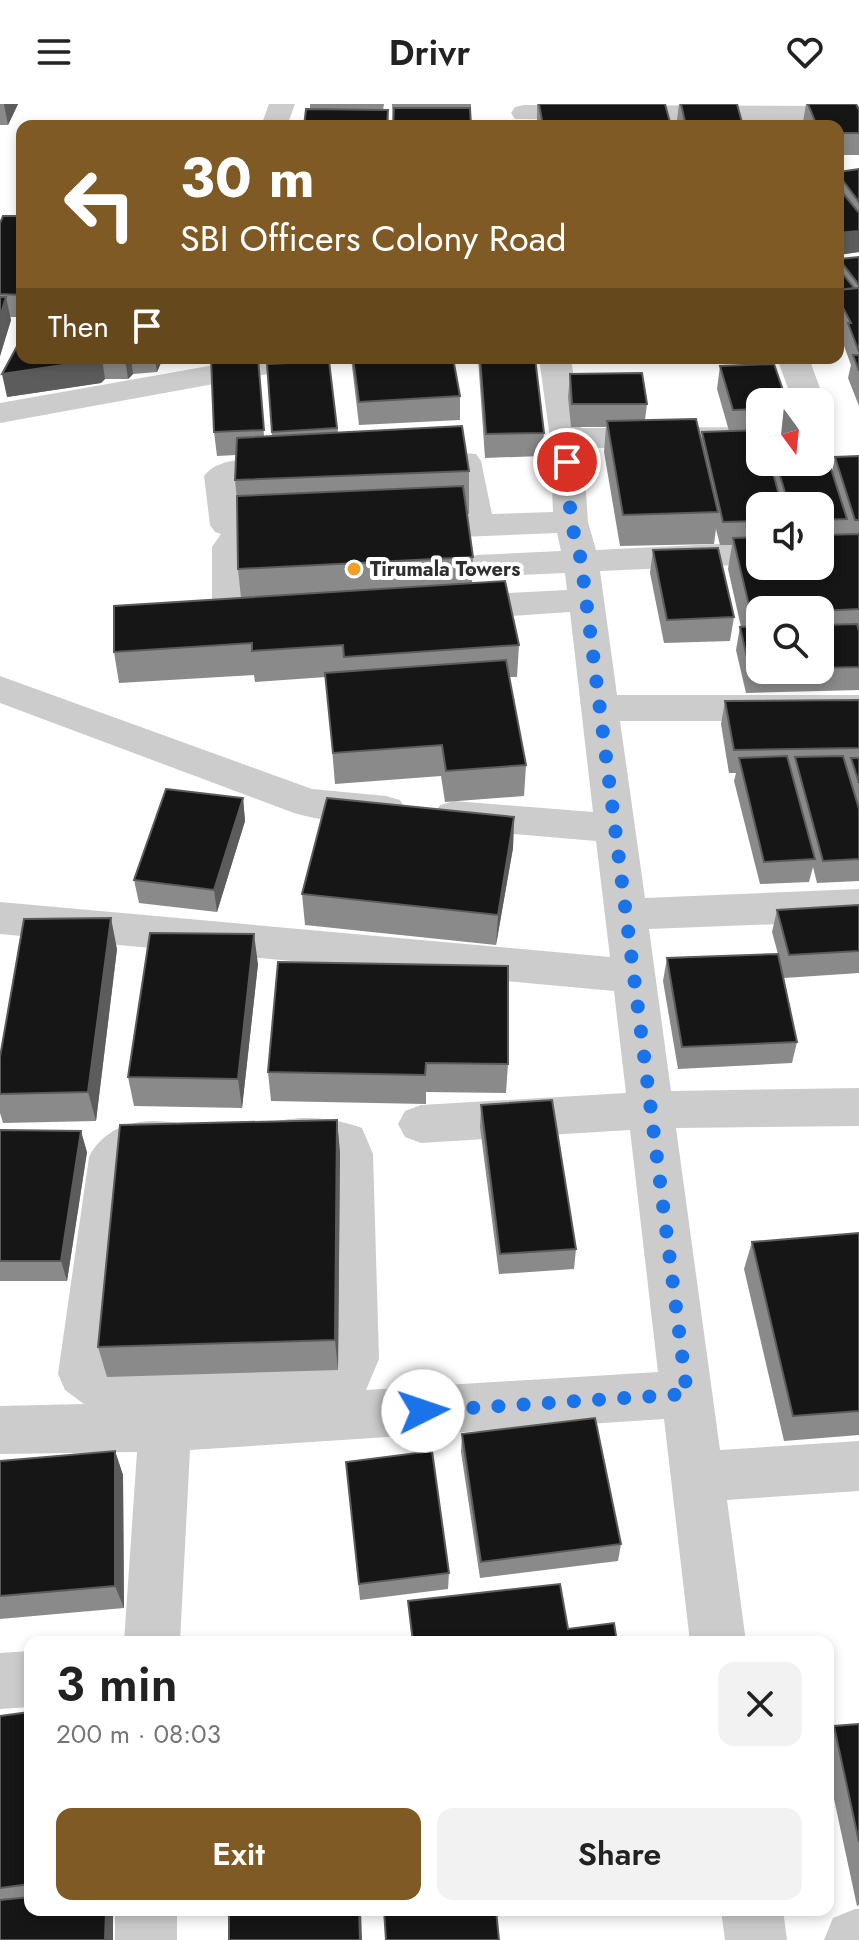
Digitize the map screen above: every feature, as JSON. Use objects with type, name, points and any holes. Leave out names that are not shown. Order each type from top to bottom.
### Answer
[{"type":"street","points":[[524,114],[859,114]]},
{"type":"street","points":[[0,413],[194,369],[245,364]]},
{"type":"street","points":[[556,364],[717,1636]]},
{"type":"street","points":[[795,364],[804,388]]},
{"type":"street","points":[[566,438],[746,437]]},
{"type":"street","points":[[399,462],[464,461],[483,606]]},
{"type":"street","points":[[307,615],[259,617],[236,612],[230,603],[229,547],[237,538],[254,534],[328,527],[227,525],[221,476],[234,471],[324,466]]},
{"type":"street","points":[[381,524],[473,520],[577,548]]},
{"type":"street","points":[[419,609],[483,606],[577,548]]},
{"type":"street","points":[[477,566],[577,548],[746,553]]},
{"type":"street","points":[[0,689],[308,803],[615,828]]},
{"type":"street","points":[[600,708],[859,708]]},
{"type":"street","points":[[626,914],[859,905]]},
{"type":"street","points":[[0,918],[634,976]]},
{"type":"street","points":[[421,1124],[651,1110],[859,1107]]},
{"type":"street","points":[[329,1138],[346,1142],[350,1154],[354,1359],[348,1374],[332,1383],[229,1405],[165,1427],[110,1406],[97,1386],[83,1374],[112,1157],[118,1148],[132,1142],[329,1138]]},
{"type":"street","points":[[0,1430],[110,1406],[687,1394]]},
{"type":"street","points":[[152,1636],[165,1427]]},
{"type":"street","points":[[697,1477],[859,1466]]},
{"type":"street","points":[[0,1681],[24,1679]]},
{"type":"street","points":[[146,1916],[146,1940]]},
{"type":"street","points":[[753,1916],[756,1940]]},
{"type":"building","points":[[539,104],[665,104],[669,120],[542,120]]},
{"type":"building","points":[[681,104],[737,104],[741,120],[685,120]]},
{"type":"building","points":[[808,104],[856,104],[859,133],[844,133],[844,120],[815,120]]},
{"type":"building","points":[[394,108],[470,108],[471,120],[393,120]]},
{"type":"building","points":[[306,109],[388,110],[387,120],[305,120]]},
{"type":"building","points":[[859,169],[859,202],[844,182],[844,171]]},
{"type":"building","points":[[844,194],[859,213],[859,231],[844,232]]},
{"type":"building","points":[[3,216],[16,216],[16,295],[0,294],[0,223]]},
{"type":"building","points":[[859,257],[859,285],[844,266],[844,258]]},
{"type":"building","points":[[844,276],[854,288],[844,289]]},
{"type":"building","points":[[859,288],[859,352],[844,310],[844,289]]},
{"type":"building","points":[[0,297],[6,297],[0,317]]},
{"type":"building","points":[[16,348],[16,364],[70,364],[2,374]]},
{"type":"building","points":[[853,355],[859,355],[859,371]]},
{"type":"building","points":[[211,364],[258,364],[264,430],[214,432]]},
{"type":"building","points":[[267,364],[329,364],[337,428],[272,432]]},
{"type":"building","points":[[354,364],[454,364],[460,396],[359,402]]},
{"type":"building","points":[[480,364],[536,364],[544,433],[486,434]]},
{"type":"building","points":[[774,364],[782,388],[746,388],[746,410],[733,410],[720,366]]},
{"type":"building","points":[[642,373],[647,404],[572,404],[570,374]]},
{"type":"building","points":[[696,419],[718,512],[623,515],[607,421]]},
{"type":"building","points":[[462,426],[469,471],[235,480],[237,438]]},
{"type":"building","points":[[746,430],[746,476],[774,476],[778,492],[746,492],[746,521],[723,522],[702,432]]},
{"type":"building","points":[[859,456],[859,520],[855,520],[835,457]]},
{"type":"building","points":[[780,476],[833,476],[847,519],[834,519],[834,492],[785,492]]},
{"type":"building","points":[[463,486],[473,557],[238,569],[237,496]]},
{"type":"building","points":[[859,534],[859,609],[834,610],[834,596],[747,596],[733,538],[746,538],[746,580],[834,580],[834,535]]},
{"type":"building","points":[[718,548],[734,617],[667,620],[653,550]]},
{"type":"building","points":[[505,581],[519,645],[344,657],[343,645],[252,651],[252,643],[114,652],[114,606]]},
{"type":"building","points":[[857,624],[859,667],[834,668],[834,625]]},
{"type":"building","points":[[740,627],[746,627],[746,653]]},
{"type":"building","points":[[506,660],[526,765],[446,771],[442,745],[333,753],[325,673]]},
{"type":"building","points":[[859,700],[859,748],[734,750],[725,701]]},
{"type":"building","points":[[787,756],[815,859],[764,862],[739,758]]},
{"type":"building","points":[[843,756],[859,809],[859,859],[823,861],[795,757]]},
{"type":"building","points":[[851,758],[859,758],[859,783]]},
{"type":"building","points":[[166,789],[243,798],[214,890],[134,880]]},
{"type":"building","points":[[327,798],[514,817],[498,915],[302,894]]},
{"type":"building","points":[[859,905],[859,951],[789,955],[777,910]]},
{"type":"building","points":[[111,918],[88,1092],[0,1094],[0,1057],[24,919]]},
{"type":"building","points":[[150,933],[254,934],[238,1079],[128,1077]]},
{"type":"building","points":[[778,954],[797,1042],[682,1047],[667,958]]},
{"type":"building","points":[[278,962],[508,966],[508,1064],[426,1063],[425,1075],[268,1072]]},
{"type":"building","points":[[552,1100],[576,1249],[500,1254],[481,1105]]},
{"type":"building","points":[[337,1120],[335,1340],[98,1347],[120,1125]]},
{"type":"building","points":[[0,1130],[81,1131],[61,1261],[0,1261]]},
{"type":"building","points":[[859,1233],[859,1411],[793,1416],[752,1242]]},
{"type":"building","points":[[595,1418],[621,1544],[481,1562],[462,1434]]},
{"type":"building","points":[[115,1451],[115,1586],[0,1596],[0,1461]]},
{"type":"building","points":[[432,1451],[449,1573],[359,1584],[346,1462]]},
{"type":"building","points":[[560,1584],[568,1629],[614,1623],[616,1636],[412,1636],[408,1601]]},
{"type":"building","points":[[24,1713],[24,1885],[0,1888],[0,1716]]},
{"type":"building","points":[[859,1724],[859,1842],[834,1726]]},
{"type":"building","points":[[24,1898],[24,1916],[106,1916],[105,1940],[0,1940],[0,1900]]},
{"type":"building","points":[[229,1916],[359,1916],[360,1940],[229,1940]]},
{"type":"building","points":[[384,1916],[497,1916],[499,1940],[386,1940]]},
{"type":"place","name":"Tirumala Towers","points":[[354,569]]},
{"type":"route","points":[[423,1411],[687,1394],[581,560],[571,522],[567,462]]}]
